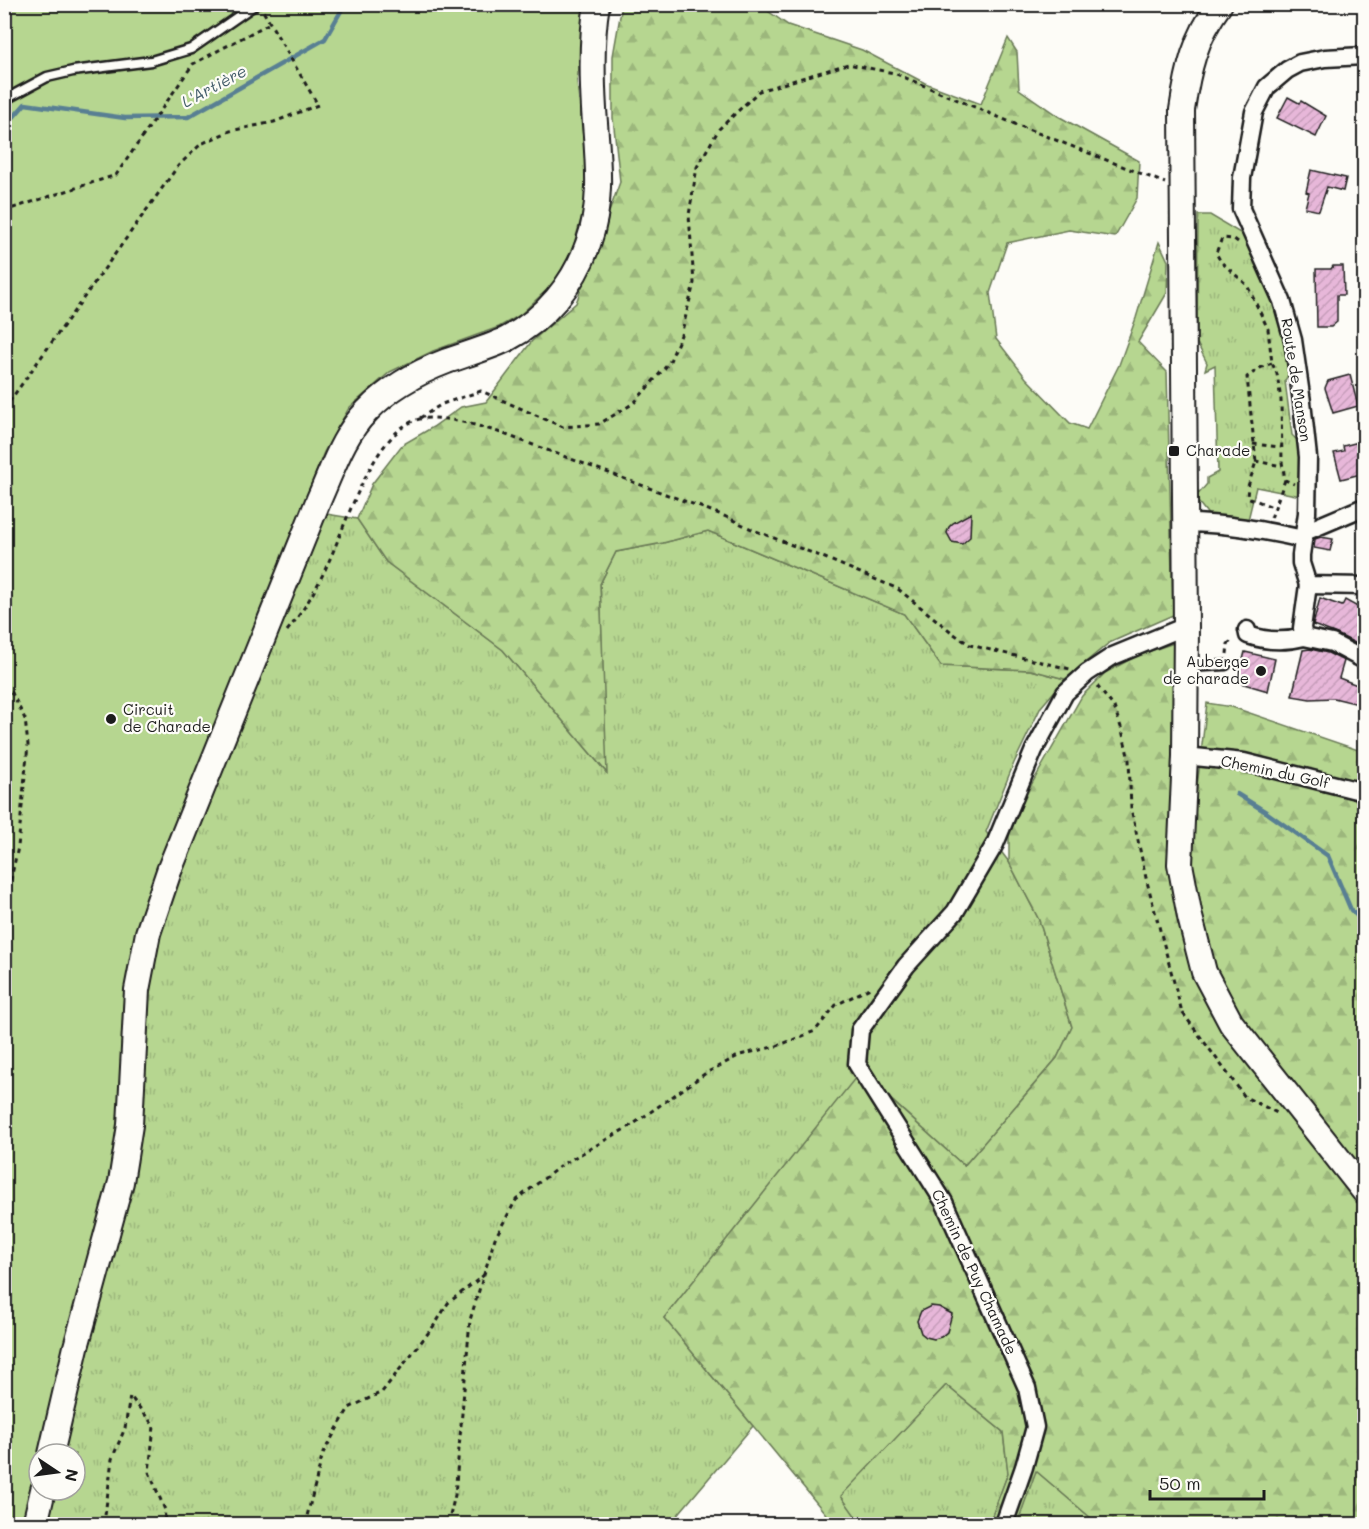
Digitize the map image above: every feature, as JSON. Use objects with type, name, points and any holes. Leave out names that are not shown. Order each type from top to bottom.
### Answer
[{"type":"street","points":[[54,1442],[76,1347],[123,1174],[130,1125],[137,990],[148,933],[169,871],[340,451],[356,424],[381,398],[409,379],[435,366],[507,339],[535,320],[553,303],[567,285],[582,258],[592,230],[599,183],[593,83],[597,4]]},
{"type":"street","points":[[1220,4],[1207,22],[1194,48],[1186,85],[1182,132],[1186,626],[1185,756],[1180,864],[1204,972],[1231,1023],[1365,1191]]},
{"type":"street","name":"Route de Manson","points":[[1308,585],[1301,563],[1309,489],[1305,421],[1293,340],[1282,301],[1241,208],[1242,178],[1254,112],[1268,87],[1278,77],[1300,63],[1325,58],[1365,56]]},
{"type":"street","points":[[1185,523],[1218,523],[1304,536],[1365,507]]},
{"type":"street","points":[[1304,637],[1302,628],[1308,585],[1365,586]]},
{"type":"street","name":"Chemin de Puy Chamade","points":[[1004,1524],[1035,1427],[1027,1388],[944,1202],[857,1064],[860,1030],[906,966],[956,912],[995,844],[1034,750],[1065,693],[1087,673],[1113,656],[1186,626]]},
{"type":"street","points":[[1247,630],[1248,635],[1261,640],[1287,642],[1304,637],[1332,643],[1365,660]]},
{"type":"street","name":"Chemin du Golf","points":[[1185,756],[1244,762],[1365,792]]},
{"type":"street","points":[[35,1524],[40,1502]]},
{"type":"lane","points":[[4,100],[47,77],[73,70],[151,61],[191,49],[257,4]]},
{"type":"lane","points":[[1185,667],[1226,665]]},
{"type":"path","points":[[4,409],[178,166],[201,144],[230,131],[274,122],[318,105],[257,4]]},
{"type":"path","points":[[4,211],[116,175],[193,64],[270,23]]},
{"type":"path","points":[[282,638],[303,611],[316,588],[364,478],[379,454],[408,423],[419,419],[442,404],[481,391],[563,427],[599,424],[634,402],[669,363],[681,335],[694,283],[688,215],[697,167],[719,129],[759,92],[849,64],[894,73],[1015,124],[1184,190]]},
{"type":"path","points":[[1260,247],[1253,248],[1234,239],[1222,238],[1216,254],[1221,262],[1247,285],[1268,328],[1272,363],[1277,374],[1281,400],[1281,447],[1285,480],[1265,530]]},
{"type":"path","points":[[1272,363],[1247,377],[1256,461],[1247,497],[1275,508]]},
{"type":"path","points":[[419,419],[471,423],[618,474],[898,589],[970,645],[1087,673]]},
{"type":"path","points":[[1253,444],[1281,447]]},
{"type":"path","points":[[1256,461],[1282,466]]},
{"type":"path","points":[[1285,480],[1309,489]]},
{"type":"path","points":[[1226,665],[1228,644],[1247,630]]},
{"type":"path","points":[[4,686],[12,693],[25,719],[28,745],[18,847],[4,911]]},
{"type":"path","points":[[448,1524],[455,1495],[471,1320],[495,1238],[516,1200],[563,1164],[632,1125],[706,1073],[741,1055],[777,1046],[815,1031],[836,1005],[868,988],[896,979]]},
{"type":"path","points":[[305,1524],[323,1453],[349,1408],[382,1392],[436,1323],[448,1303],[485,1274]]},
{"type":"path","points":[[104,1524],[112,1459],[125,1428],[130,1396],[154,1426],[149,1472],[165,1510],[164,1524]]},
{"type":"green space","name":"Circuit de Charade","points":[[5,5],[585,5],[577,83],[586,164],[586,201],[572,251],[554,283],[520,315],[499,327],[433,351],[390,372],[349,408],[324,452],[147,897],[133,944],[123,1007],[119,1121],[110,1175],[42,1442],[27,1442],[27,1502],[22,1524],[5,1524]]},
{"type":"green space","points":[[622,5],[759,5],[788,25],[862,50],[925,83],[981,104],[1008,38],[1017,52],[1019,89],[1058,116],[1139,161],[1137,198],[1115,237],[1069,230],[1007,243],[990,293],[996,339],[1026,378],[1070,423],[1087,429],[1119,365],[1159,242],[1168,261],[1167,293],[1138,342],[1167,372],[1173,615],[1109,643],[1065,679],[1031,670],[941,666],[904,614],[708,531],[616,552],[600,584],[607,773],[503,650],[386,562],[357,519],[372,484],[402,445],[461,407],[486,402],[532,341],[576,303],[620,182],[613,118],[613,56]]},
{"type":"green space","points":[[1122,5],[1200,5],[1200,8],[1155,11]]},
{"type":"green space","points":[[1198,215],[1210,215],[1252,240],[1281,313],[1292,367],[1285,381],[1292,435],[1303,455],[1301,496],[1256,487],[1248,520],[1210,517],[1195,498],[1207,484],[1207,478],[1218,472],[1215,365],[1205,370],[1207,363],[1197,343]]},
{"type":"green space","points":[[314,512],[357,519],[386,562],[503,650],[606,772],[600,584],[616,552],[708,531],[904,614],[941,666],[1031,670],[1065,679],[1041,707],[1014,763],[986,832],[1009,862],[1039,920],[1072,1027],[1057,1058],[964,1166],[861,1072],[664,1318],[753,1426],[670,1524],[37,1524],[42,1502],[87,1502],[87,1442],[56,1442],[139,973]]},
{"type":"green space","points":[[1174,643],[1193,820],[1207,703],[1232,707],[1364,752],[1364,1524],[1098,1524],[1036,1471],[1017,1524],[989,1524],[1008,1473],[1003,1432],[946,1385],[841,1496],[861,1524],[834,1524],[664,1318],[860,1072],[964,1166],[1057,1058],[1072,1027],[1039,920],[1009,862],[1009,834],[1030,787],[1082,696],[1105,673],[1138,655]]},
{"type":"green space","points":[[946,1385],[1003,1432],[1008,1473],[989,1524],[861,1524],[840,1496]]},
{"type":"green space","points":[[1035,1470],[1098,1524],[1017,1524]]},
{"type":"building","points":[[1288,97],[1299,103],[1301,101],[1326,116],[1316,137],[1277,118]]},
{"type":"building","points":[[1311,170],[1346,178],[1343,191],[1327,187],[1319,211],[1305,208]]},
{"type":"building","points":[[1333,266],[1343,266],[1344,295],[1337,295],[1337,322],[1331,327],[1317,327],[1316,269],[1331,269]]},
{"type":"building","points":[[1350,375],[1358,406],[1333,413],[1325,388],[1328,381]]},
{"type":"building","points":[[1359,442],[1365,473],[1341,479],[1334,453],[1344,451],[1343,446]]},
{"type":"building","points":[[971,513],[970,537],[962,544],[952,542],[947,533],[949,527]]},
{"type":"building","points":[[1321,537],[1333,539],[1330,551],[1314,548],[1315,539]]},
{"type":"building","points":[[1320,598],[1342,606],[1345,600],[1365,611],[1358,626],[1365,629],[1365,648],[1313,625]]},
{"type":"building","points":[[1310,649],[1328,653],[1344,661],[1339,678],[1365,688],[1365,693],[1358,704],[1334,698],[1310,699],[1292,696],[1303,650]]},
{"type":"building","points":[[1245,652],[1275,659],[1268,691],[1237,682]]},
{"type":"building","points":[[931,1306],[939,1307],[952,1314],[947,1332],[934,1339],[921,1333],[917,1321],[921,1311]]},
{"type":"waterway","name":"L'Artière","points":[[4,128],[25,104],[125,118],[188,117],[325,39],[345,4]]},
{"type":"waterway","points":[[1237,794],[1328,856],[1351,910],[1364,922]]},
{"type":"place","name":"Charade","points":[[1174,451]]},
{"type":"place","name":"Auberge de charade","points":[[1261,671]]},
{"type":"place","name":"Circuit de Charade","points":[[111,719]]}]
